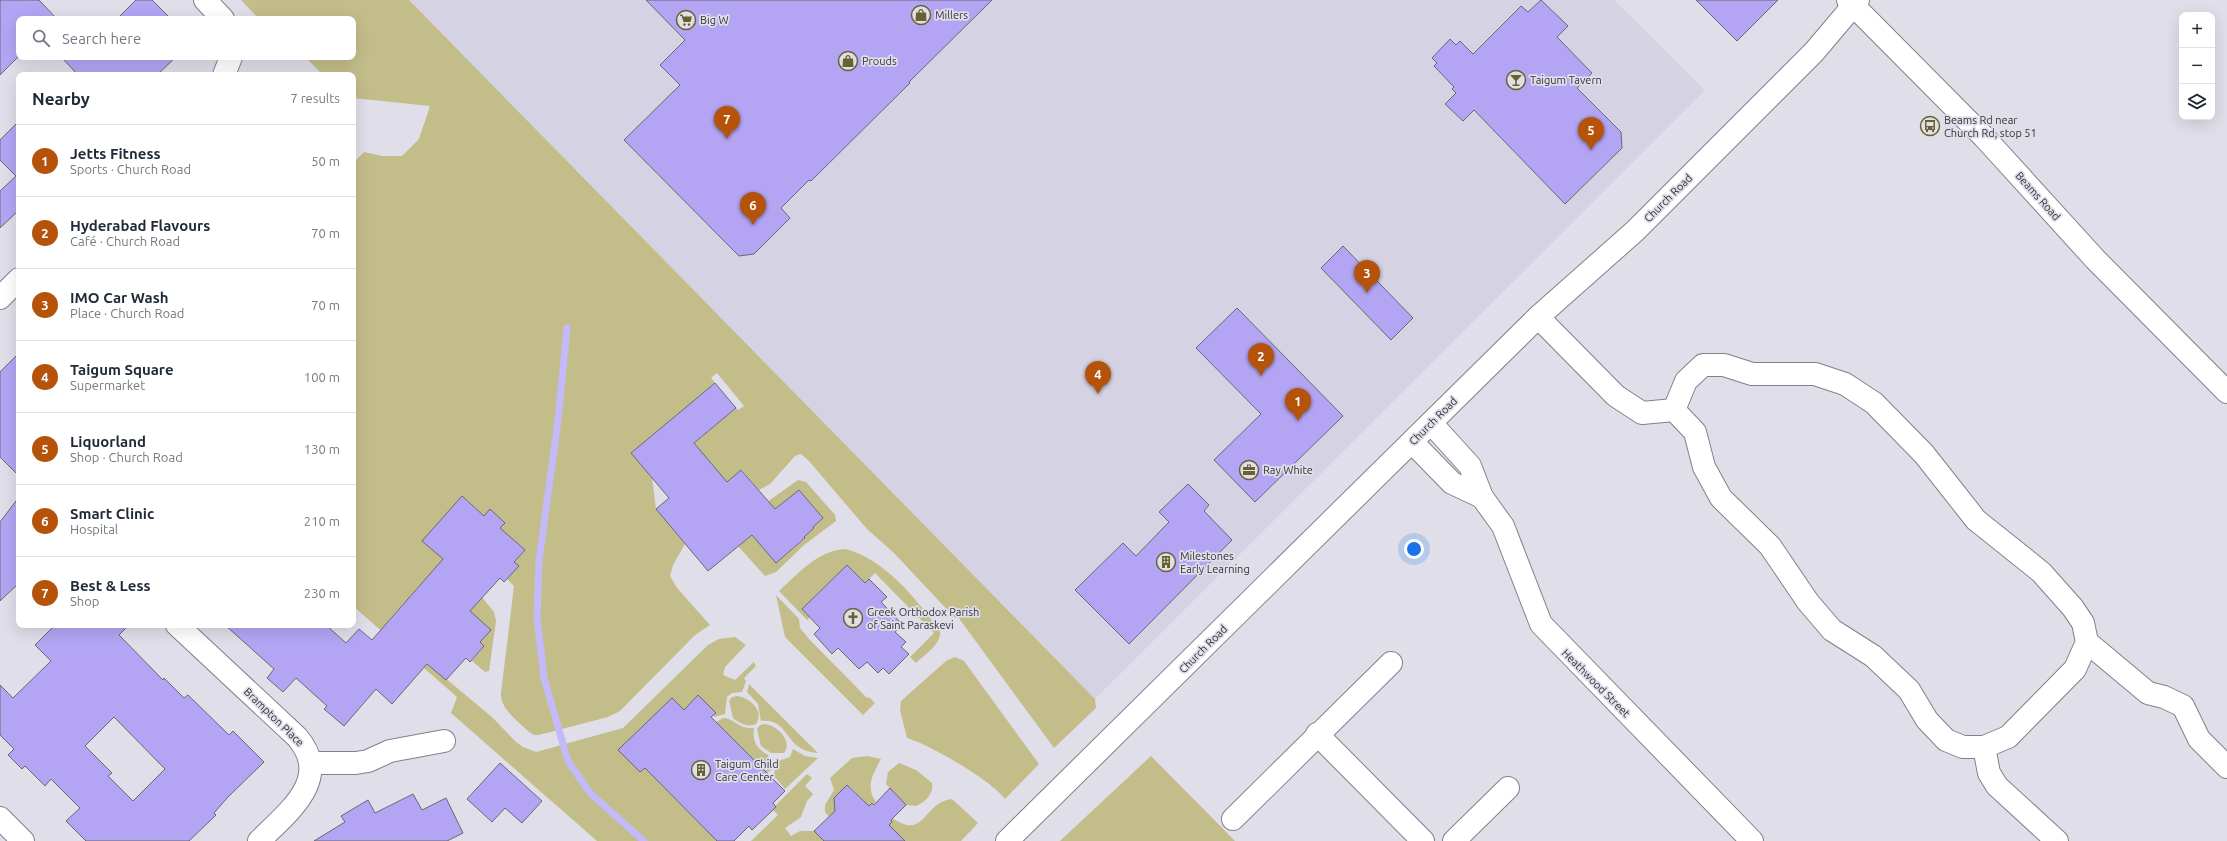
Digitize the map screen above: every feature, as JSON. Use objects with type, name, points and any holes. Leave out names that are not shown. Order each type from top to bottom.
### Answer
[{"type":"street","points":[[205,0],[220,16]]},
{"type":"street","name":"Church Road","points":[[1007,841],[1538,317],[1635,231],[1814,52],[1853,2]]},
{"type":"street","name":"Beams Road","points":[[1853,2],[1984,137],[2095,259],[2227,392]]},
{"type":"street","points":[[225,72],[230,60]]},
{"type":"street","points":[[0,298],[16,282]]},
{"type":"street","points":[[1538,317],[1616,396],[1642,413],[1674,410]]},
{"type":"street","points":[[1703,365],[1724,365],[1752,374],[1815,374],[1845,384],[1874,403],[1924,454],[1976,520],[2041,572],[2073,608],[2083,623],[2087,642],[2075,669],[2008,737],[1984,747],[1963,747],[1946,740],[1927,720],[1909,690],[1884,665],[1873,656],[1832,630],[1808,602],[1770,546],[1721,498],[1704,467],[1695,432],[1674,410],[1686,381],[1703,365]]},
{"type":"street","name":"Heathwood Street","points":[[1431,423],[1470,466],[1482,497],[1503,526],[1540,624],[1752,841]]},
{"type":"street","name":"Heathwood Street","points":[[1412,442],[1452,482],[1482,497]]},
{"type":"street","name":"Brampton Place","points":[[180,628],[305,746],[311,763],[308,785],[298,802],[259,841]]},
{"type":"street","points":[[2087,642],[2148,692],[2164,697],[2183,706],[2199,739],[2227,767]]},
{"type":"street","points":[[1233,819],[1317,734],[1391,663]]},
{"type":"street","points":[[1317,734],[1423,841]]},
{"type":"street","points":[[311,763],[356,763],[368,761],[398,749],[444,741]]},
{"type":"street","points":[[1984,747],[1989,774],[1997,786],[2057,841]]},
{"type":"street","points":[[1454,841],[1508,788]]},
{"type":"street","points":[[0,818],[23,841]]},
{"type":"shaded area","points":[[241,0],[409,0],[1095,699],[1096,708],[1054,748],[958,617],[955,618],[894,553],[867,529],[809,461],[801,454],[795,456],[770,484],[759,490],[742,470],[727,482],[711,463],[670,464],[736,408],[738,410],[744,406],[717,373],[711,378],[715,383],[631,453],[652,478],[656,509],[685,544],[673,565],[670,576],[677,588],[710,625],[695,635],[620,711],[608,717],[539,735],[534,735],[529,732],[510,714],[501,699],[514,586],[507,579],[518,566],[514,562],[525,550],[500,528],[505,523],[490,510],[480,521],[476,508],[462,496],[442,548],[494,612],[496,621],[489,671],[485,672],[472,661],[484,646],[480,642],[491,630],[428,576],[389,620],[403,633],[419,656],[493,718],[516,742],[523,747],[536,752],[623,728],[708,645],[719,639],[735,637],[746,645],[725,667],[723,675],[735,680],[754,662],[756,666],[744,678],[746,681],[742,692],[732,693],[727,697],[725,714],[714,717],[715,713],[698,695],[684,710],[618,750],[640,772],[645,768],[717,841],[597,841],[451,713],[457,697],[356,609],[356,160],[364,152],[382,156],[402,156],[419,139],[430,106],[356,98],[356,72],[320,72],[308,60],[356,60],[356,16],[256,16]]},
{"type":"shaded area","points":[[409,0],[1614,0],[1705,90],[1095,699]]},
{"type":"shaded area","points":[[798,480],[806,482],[835,515],[836,521],[804,545],[776,572],[765,576],[738,546],[752,535],[776,563],[805,539],[804,537],[823,518],[799,490],[766,516],[759,508]]},
{"type":"shaded area","points":[[846,549],[874,562],[899,582],[921,606],[940,631],[940,636],[935,645],[916,663],[910,657],[934,633],[875,573],[865,583],[847,565],[802,609],[810,617],[807,620],[779,591],[818,558],[836,550]]},
{"type":"shaded area","points":[[776,595],[799,619],[800,628],[809,639],[867,698],[869,697],[875,703],[863,715],[785,637]]},
{"type":"shaded area","points":[[955,657],[964,661],[1039,764],[1005,799],[998,791],[974,773],[944,755],[907,738],[900,710],[901,701],[946,661]]},
{"type":"shaded area","points":[[749,684],[818,753],[807,751],[799,747],[778,724],[771,721],[761,721],[758,704],[747,692]]},
{"type":"shaded area","points":[[737,696],[751,702],[757,710],[759,714],[756,724],[747,725],[733,718],[729,701],[732,697]]},
{"type":"shaded area","points":[[723,718],[740,726],[754,728],[756,744],[768,755],[771,770],[766,774],[716,722]]},
{"type":"shaded area","points":[[760,725],[770,725],[782,734],[787,743],[784,753],[771,753],[761,746],[757,729]]},
{"type":"shaded area","points":[[793,749],[805,756],[818,758],[785,789],[773,775],[775,771],[774,762],[777,758],[778,761],[790,757]]},
{"type":"shaded area","points":[[867,756],[881,759],[871,780],[871,791],[876,802],[869,806],[850,787],[845,787],[834,798],[838,827],[825,812],[825,805],[834,790],[830,778],[852,758]]},
{"type":"shaded area","points":[[1151,756],[1235,841],[1060,841]]},
{"type":"shaded area","points":[[899,763],[916,770],[932,783],[932,791],[928,797],[916,806],[906,805],[886,784],[888,772]]},
{"type":"shaded area","points":[[807,774],[812,778],[805,786],[813,794],[807,801],[801,817],[785,828],[791,836],[800,831],[814,831],[824,841],[751,841],[778,815],[773,810],[775,806]]},
{"type":"shaded area","points":[[952,799],[978,823],[961,841],[905,841],[889,825],[892,818],[903,824],[912,825],[918,823],[935,806]]},
{"type":"building","points":[[0,0],[39,0],[54,16],[16,16],[16,59],[0,75]]},
{"type":"building","points":[[136,0],[152,0],[168,16],[120,16]]},
{"type":"building","points":[[646,0],[992,0],[811,181],[809,180],[781,208],[790,218],[754,254],[739,256],[624,140],[680,85],[660,65],[685,40]]},
{"type":"building","name":"Taigum Tavern","points":[[1541,0],[1568,26],[1557,37],[1592,73],[1577,88],[1621,132],[1622,148],[1565,204],[1474,110],[1463,121],[1445,104],[1456,93],[1452,89],[1454,87],[1434,66],[1437,63],[1432,58],[1450,39],[1456,45],[1460,41],[1473,54],[1521,6],[1528,12]]},
{"type":"building","points":[[1696,0],[1778,0],[1737,41]]},
{"type":"building","points":[[64,60],[173,60],[160,72],[75,72]]},
{"type":"building","points":[[16,124],[16,176],[0,160],[0,140]]},
{"type":"building","points":[[16,176],[16,213],[0,228],[0,191]]},
{"type":"building","points":[[1343,246],[1413,318],[1391,340],[1321,268]]},
{"type":"building","points":[[1237,308],[1343,416],[1255,502],[1214,460],[1261,414],[1196,348]]},
{"type":"building","points":[[16,356],[16,473],[0,457],[0,372]]},
{"type":"building","points":[[715,383],[736,408],[694,443],[727,482],[741,470],[775,509],[799,490],[823,518],[804,537],[805,538],[776,563],[752,535],[708,571],[656,509],[669,498],[631,453]]},
{"type":"building","name":"Milestones Early Learning","points":[[1188,484],[1209,505],[1204,511],[1232,540],[1129,644],[1075,590],[1123,543],[1136,556],[1169,522],[1159,512]]},
{"type":"building","points":[[462,496],[484,516],[490,509],[505,523],[500,528],[525,550],[514,562],[519,566],[504,582],[500,578],[470,611],[491,630],[480,642],[484,646],[470,662],[466,658],[446,680],[427,664],[392,704],[376,689],[344,726],[324,709],[327,706],[296,678],[283,692],[267,678],[274,669],[228,628],[329,628],[346,643],[359,629],[372,640],[443,559],[422,541]]},
{"type":"building","points":[[16,501],[16,586],[0,601],[0,522]]},
{"type":"building","points":[[847,565],[865,583],[869,579],[887,597],[881,602],[903,625],[895,632],[906,642],[901,647],[909,654],[889,674],[883,668],[878,673],[867,662],[859,669],[838,648],[832,654],[814,634],[820,628],[802,609]]},
{"type":"building","points":[[52,628],[126,628],[119,635],[163,680],[164,678],[184,698],[188,695],[229,735],[233,731],[264,762],[228,797],[214,813],[216,815],[189,841],[86,841],[66,821],[80,808],[51,779],[45,786],[25,766],[22,769],[8,755],[14,749],[0,735],[0,685],[13,698],[51,661],[35,645]],"holes":[[[114,717],[165,769],[133,801],[108,776],[112,773],[85,746]]]},
{"type":"building","name":"Taigum Child Care Center","points":[[698,695],[716,713],[711,717],[785,791],[773,803],[776,807],[752,830],[749,826],[734,841],[717,841],[645,768],[640,772],[618,750],[672,698],[684,710]]},
{"type":"building","points":[[500,763],[542,801],[522,823],[505,808],[492,822],[467,799]]},
{"type":"building","points":[[847,785],[869,806],[872,803],[874,805],[890,788],[906,805],[891,820],[892,822],[889,825],[905,841],[824,841],[814,831],[835,811],[834,798]]},
{"type":"building","points":[[413,794],[422,810],[446,798],[463,833],[447,841],[314,841],[345,822],[341,816],[368,800],[375,813]]},
{"type":"waterway","points":[[567,328],[558,420],[539,561],[537,617],[544,678],[568,761],[590,793],[644,841]]},
{"type":"place","name":"Millers","points":[[921,15]]},
{"type":"place","name":"Big W","points":[[686,20]]},
{"type":"place","name":"Prouds","points":[[848,61]]},
{"type":"place","name":"Taigum Tavern","points":[[1516,80]]},
{"type":"place","name":"Beams Rd near Church Rd, stop 51","points":[[1930,126]]},
{"type":"place","name":"Best & Less","points":[[727,139]]},
{"type":"place","name":"Liquorland","points":[[1591,150]]},
{"type":"place","name":"Smart Clinic","points":[[753,225]]},
{"type":"place","name":"IMO Car Wash","points":[[1367,293]]},
{"type":"place","name":"Hyderabad Flavours","points":[[1261,376]]},
{"type":"place","name":"Taigum Square","points":[[1098,394]]},
{"type":"place","name":"Jetts Fitness","points":[[1298,421]]},
{"type":"place","name":"Ray White","points":[[1249,470]]},
{"type":"place","name":"Milestones Early Learning","points":[[1166,562]]},
{"type":"place","name":"Greek Orthodox Parish of Saint Paraskevi","points":[[853,618]]},
{"type":"place","name":"Taigum Child Care Center","points":[[701,770]]}]
